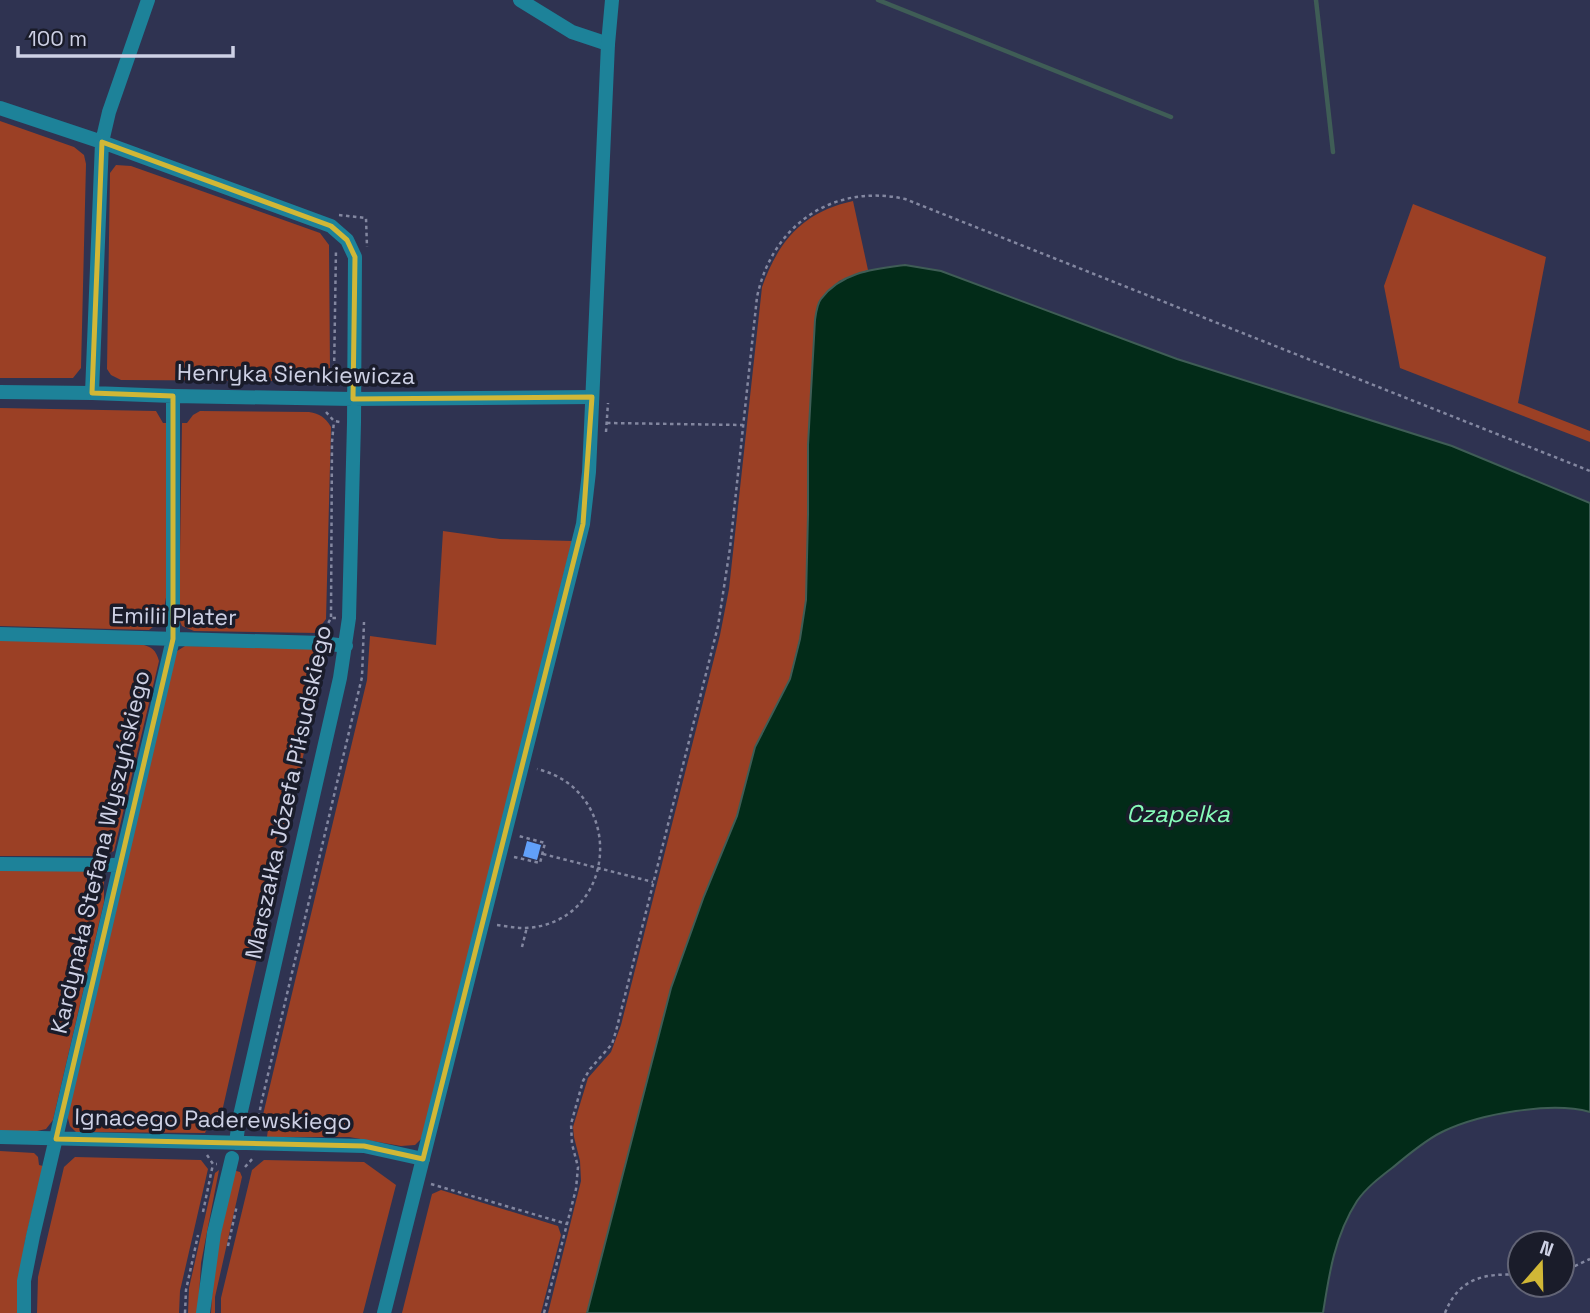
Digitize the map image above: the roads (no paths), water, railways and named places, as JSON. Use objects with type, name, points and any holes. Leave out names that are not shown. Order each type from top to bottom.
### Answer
[{"type":"street","points":[[92,393],[102,142],[109,112],[148,0]]},
{"type":"street","points":[[520,0],[572,32],[608,44]]},
{"type":"street","points":[[384,1313],[580,534],[589,472],[611,0]]},
{"type":"street","points":[[0,108],[102,142]]},
{"type":"street","name":"Marszałka Józefa Piłsudskiego","points":[[102,142],[331,226],[355,257],[349,618],[346,646],[236,1143]]},
{"type":"street","name":"Henryka Sienkiewicza","points":[[0,393],[353,399],[592,397]]},
{"type":"street","name":"Kardynała Stefana Wyszyńskiego","points":[[24,1313],[24,1281],[33,1236],[173,639],[173,396]]},
{"type":"street","name":"Emilii Plater","points":[[0,634],[328,643],[346,646]]},
{"type":"street","points":[[0,864],[120,865]]},
{"type":"street","name":"Ignacego Paderewskiego","points":[[0,1137],[364,1146],[423,1159]]},
{"type":"street","points":[[203,1313],[214,1233],[232,1158]]},
{"type":"water","name":"Czapelka","points":[[905,265],[941,271],[1177,359],[1452,446],[1590,503],[1590,1112],[1556,1108],[1516,1111],[1477,1119],[1430,1138],[1369,1187],[1349,1214],[1334,1255],[1323,1313],[587,1313],[671,988],[704,896],[737,816],[755,747],[790,679],[800,639],[806,600],[808,445],[818,306],[829,290],[848,277],[870,270]]},
{"type":"waterway","points":[[878,0],[1171,117]]},
{"type":"waterway","points":[[1316,0],[1333,152]]}]
